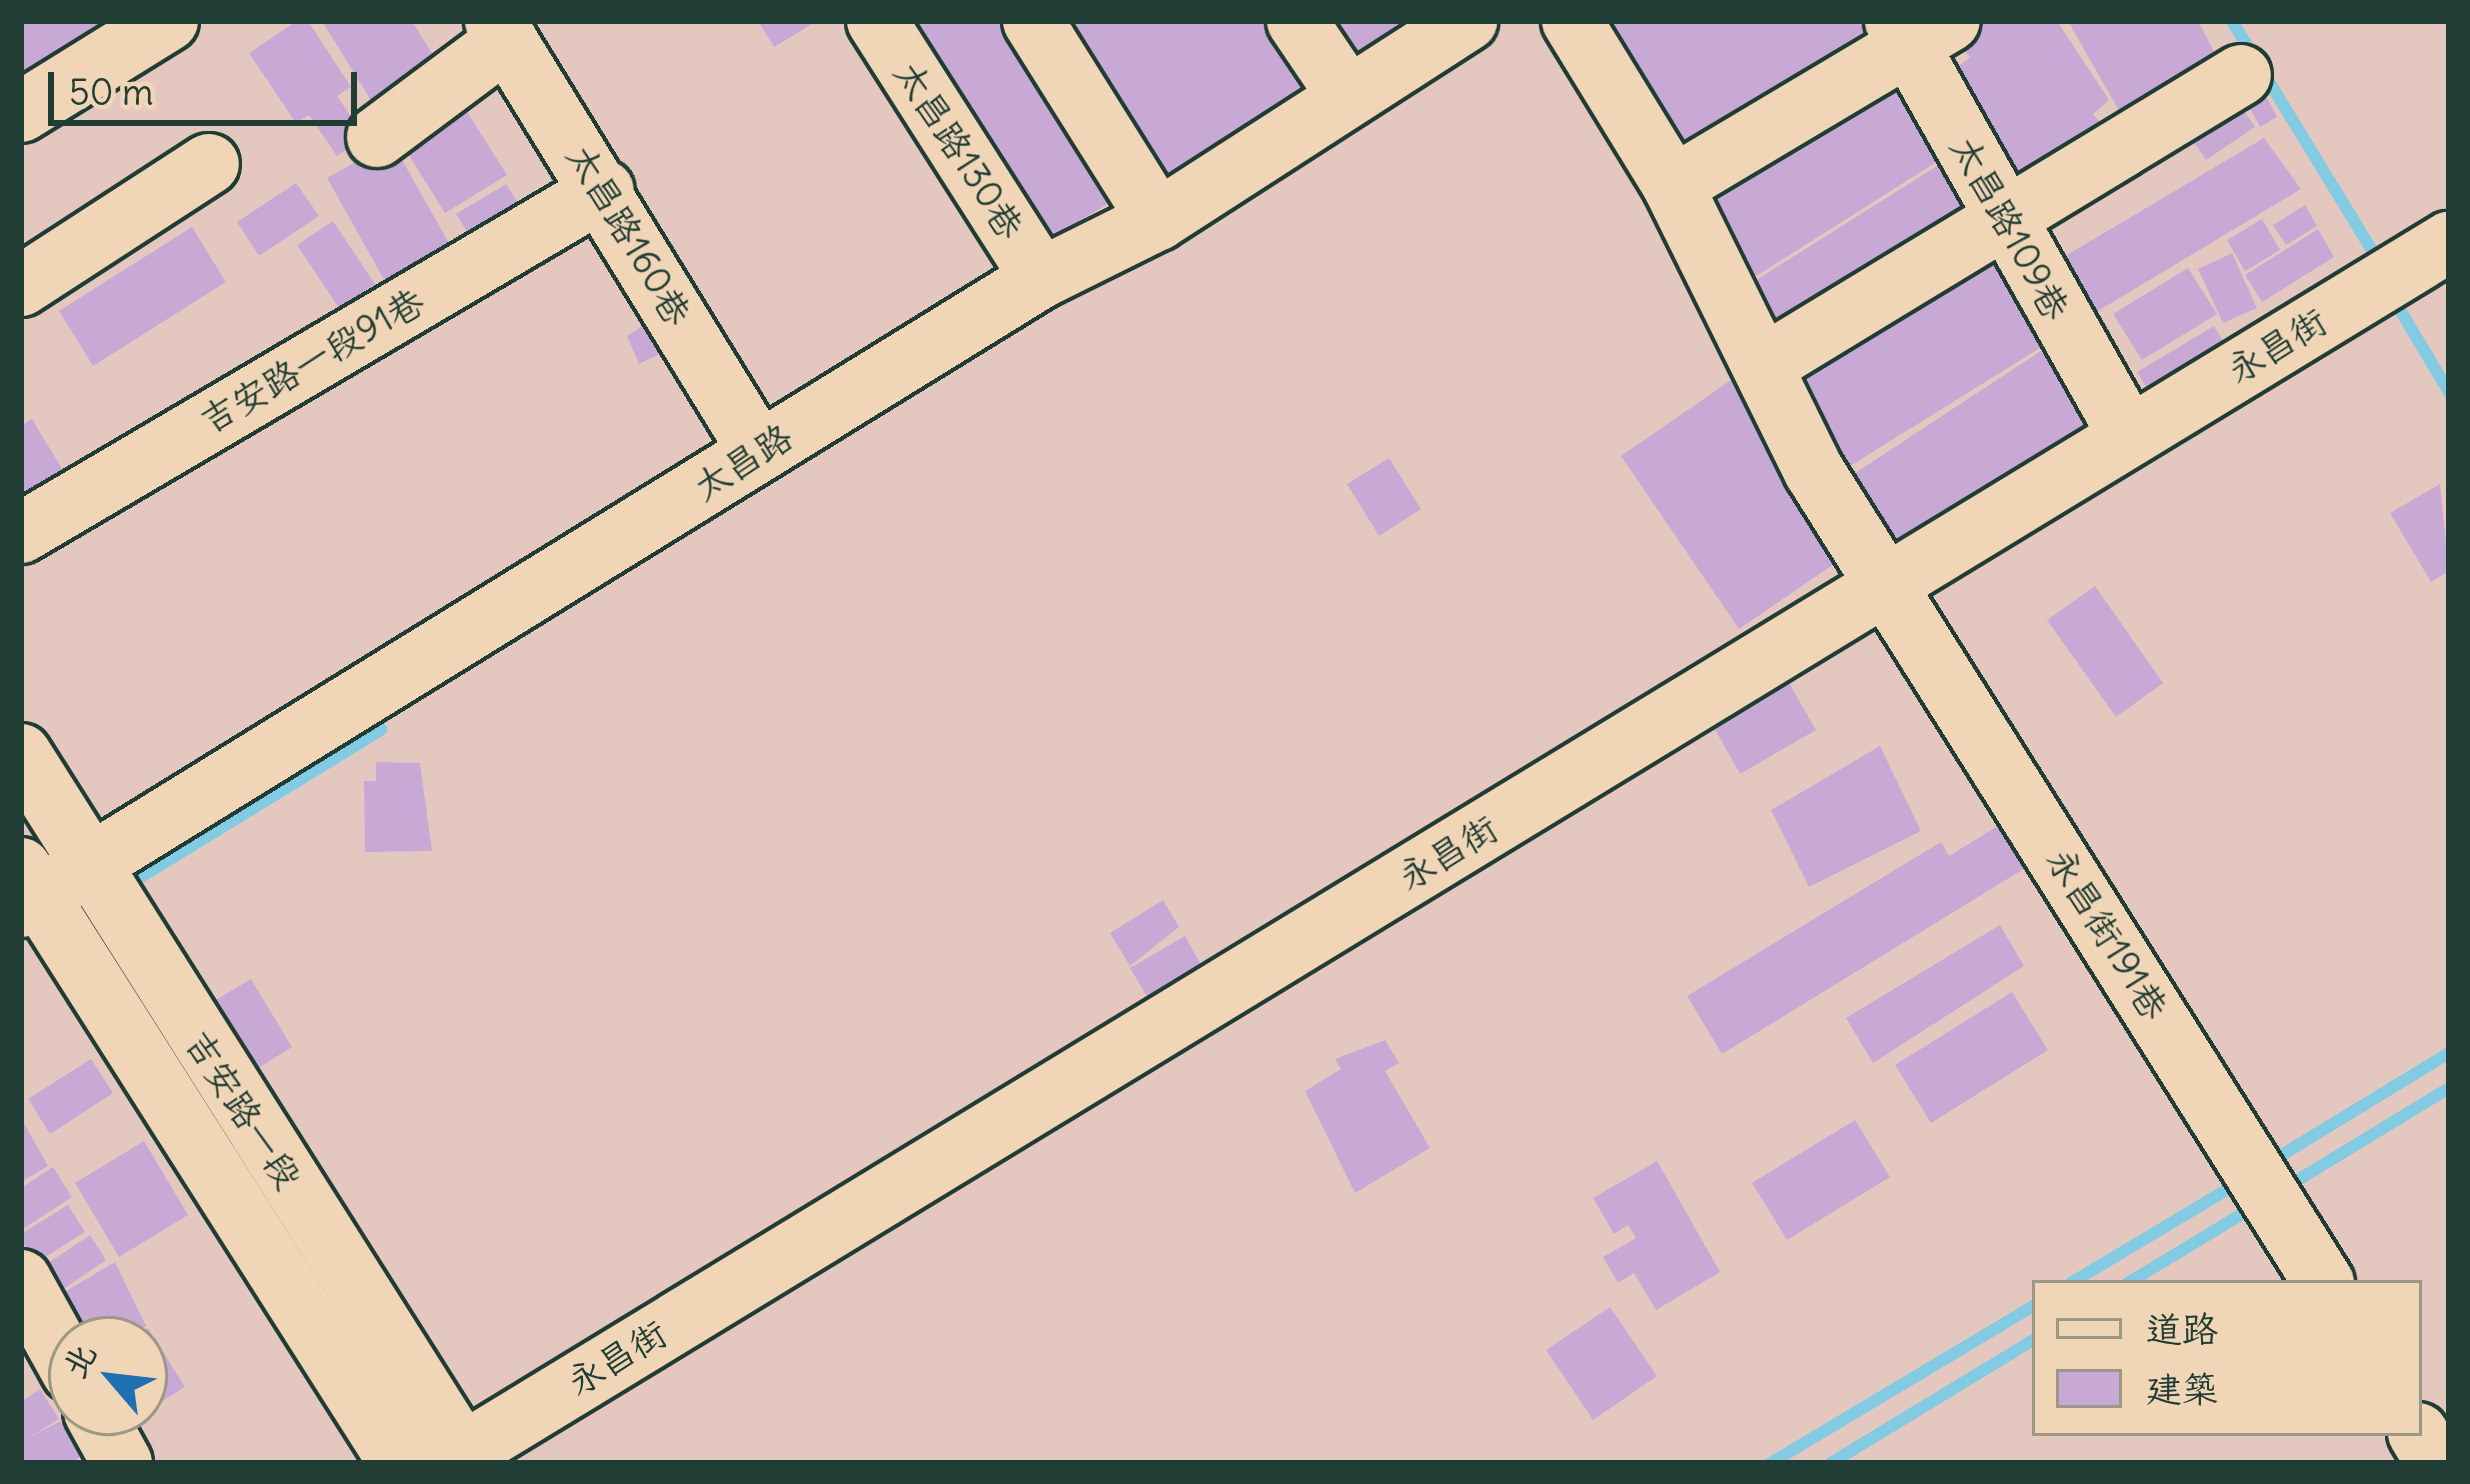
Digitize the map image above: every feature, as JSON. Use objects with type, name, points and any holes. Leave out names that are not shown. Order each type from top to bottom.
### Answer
[{"type":"street","points":[[21,112],[168,21]]},
{"type":"street","name":"太昌路130巷","points":[[877,21],[1042,278]]},
{"type":"street","points":[[1033,21],[1159,220]]},
{"type":"street","points":[[1298,21],[1347,95]]},
{"type":"street","name":"太昌路","points":[[41,885],[1042,278],[1159,220],[1467,21]]},
{"type":"street","name":"永昌街191巷","points":[[1572,21],[1673,186],[1814,471],[2322,1280]]},
{"type":"street","points":[[1673,186],[1918,29]]},
{"type":"street","name":"太昌路109巷","points":[[1918,29],[2000,220],[2128,435]]},
{"type":"street","points":[[377,136],[501,31]]},
{"type":"street","name":"太昌路160巷","points":[[501,31],[604,190],[759,452]]},
{"type":"street","points":[[1764,365],[2241,75]]},
{"type":"street","points":[[21,286],[208,164]]},
{"type":"street","name":"吉安路一段91巷","points":[[21,532],[604,190]]},
{"type":"street","name":"永昌街","points":[[459,1459],[2449,242]]},
{"type":"street","name":"吉安路一段","points":[[21,754],[41,885],[399,1463]]},
{"type":"street","name":"吉安路一段","points":[[41,885],[459,1459]]},
{"type":"street","points":[[21,1280],[48,1329]]},
{"type":"street","points":[[107,1436],[122,1463]]},
{"type":"street","points":[[2420,1436],[2436,1463]]},
{"type":"building","points":[[21,21],[114,21],[21,77]]},
{"type":"building","points":[[297,21],[308,21],[351,87],[337,96],[365,137],[337,156],[309,115],[296,123],[249,53]]},
{"type":"building","points":[[322,21],[412,21],[445,74],[380,115]]},
{"type":"building","points":[[758,21],[817,21],[774,47]]},
{"type":"building","points":[[900,21],[1015,21],[1121,196],[1036,247]]},
{"type":"building","points":[[1046,21],[1282,21],[1328,93],[1154,199]]},
{"type":"building","points":[[1315,21],[1430,21],[1348,74]]},
{"type":"building","points":[[1579,21],[1887,21],[1892,29],[1670,168]]},
{"type":"building","points":[[1986,21],[2057,21],[2109,100],[2093,114],[2116,142],[2031,193],[1954,70],[1970,57],[1954,39]]},
{"type":"building","points":[[2068,21],[2198,21],[2221,65],[2125,121]]},
{"type":"building","points":[[1906,66],[1957,149],[1739,287],[1686,204]]},
{"type":"building","points":[[2262,88],[2277,117],[2260,127],[2244,98]]},
{"type":"building","points":[[461,102],[507,175],[445,213],[400,141]]},
{"type":"building","points":[[2238,102],[2255,127],[2206,160],[2189,135]]},
{"type":"building","points":[[2264,138],[2301,189],[2073,326],[2040,271]]},
{"type":"building","points":[[392,142],[451,247],[386,283],[327,178]]},
{"type":"building","points":[[1956,154],[1993,213],[1774,344],[1742,289]]},
{"type":"building","points":[[296,183],[319,216],[259,256],[237,222]]},
{"type":"building","points":[[506,184],[522,209],[472,240],[456,214]]},
{"type":"building","points":[[2305,205],[2317,226],[2286,245],[2273,225]]},
{"type":"building","points":[[2262,219],[2280,250],[2245,271],[2227,240]]},
{"type":"building","points":[[333,221],[375,284],[339,308],[297,245]]},
{"type":"building","points":[[192,227],[226,282],[93,366],[59,311]]},
{"type":"building","points":[[2318,229],[2334,257],[2262,302],[2245,275]]},
{"type":"building","points":[[2010,243],[2064,333],[1829,479],[1799,369]]},
{"type":"building","points":[[2232,253],[2257,308],[2223,323],[2198,269]]},
{"type":"building","points":[[2188,268],[2217,314],[2142,360],[2113,314]]},
{"type":"building","points":[[656,317],[670,349],[639,364],[627,336]]},
{"type":"building","points":[[2214,326],[2229,351],[2152,397],[2137,372]]},
{"type":"building","points":[[2059,339],[2110,416],[1884,565],[1834,487]]},
{"type":"building","points":[[1737,376],[1856,549],[1739,629],[1621,456]]},
{"type":"building","points":[[32,419],[70,482],[21,507],[21,426]]},
{"type":"building","points":[[1389,458],[1421,509],[1379,536],[1347,484]]},
{"type":"building","points":[[2440,484],[2449,571],[2431,582],[2390,513]]},
{"type":"building","points":[[2095,586],[2163,683],[2116,717],[2047,620]]},
{"type":"building","points":[[1788,681],[1816,730],[1740,774],[1712,724]]},
{"type":"building","points":[[1880,746],[1921,831],[1809,887],[1771,810]]},
{"type":"building","points":[[376,762],[420,763],[432,851],[365,852],[364,781],[376,781]]},
{"type":"building","points":[[2001,824],[2027,867],[1722,1054],[1687,996],[1941,842],[1949,856]]},
{"type":"building","points":[[1163,900],[1179,927],[1130,966],[1110,933]]},
{"type":"building","points":[[2000,925],[2024,966],[1873,1063],[1846,1018]]},
{"type":"building","points":[[1185,936],[1209,979],[1155,1010],[1130,968]]},
{"type":"building","points":[[251,979],[292,1047],[249,1074],[207,1005]]},
{"type":"building","points":[[2012,992],[2048,1050],[1931,1123],[1895,1065]]},
{"type":"building","points":[[1385,1040],[1399,1063],[1385,1071],[1430,1148],[1355,1193],[1305,1091],[1341,1069],[1335,1059]]},
{"type":"building","points":[[91,1059],[113,1093],[50,1134],[28,1099]]},
{"type":"building","points":[[21,1118],[48,1166],[21,1182]]},
{"type":"building","points":[[1855,1120],[1890,1177],[1787,1240],[1752,1183]]},
{"type":"building","points":[[144,1141],[188,1215],[119,1257],[75,1183]]},
{"type":"building","points":[[1657,1161],[1720,1272],[1656,1310],[1634,1273],[1618,1283],[1603,1257],[1636,1238],[1628,1225],[1614,1234],[1593,1198]]},
{"type":"building","points":[[53,1167],[72,1197],[21,1230],[21,1188]]},
{"type":"building","points":[[68,1205],[85,1232],[31,1266],[21,1234]]},
{"type":"building","points":[[90,1235],[106,1260],[50,1298],[33,1273]]},
{"type":"building","points":[[115,1262],[141,1316],[58,1316],[49,1301]]},
{"type":"building","points":[[1610,1307],[1657,1376],[1593,1420],[1546,1350]]},
{"type":"building","points":[[168,1360],[185,1387],[168,1398]]},
{"type":"building","points":[[40,1389],[48,1402],[48,1426],[25,1440],[48,1428],[48,1436],[68,1436],[80,1457],[70,1463],[21,1463],[21,1402]]},
{"type":"waterway","points":[[2232,21],[2379,262]]},
{"type":"waterway","points":[[2400,310],[2449,392]]},
{"type":"waterway","points":[[123,888],[381,730]]},
{"type":"waterway","points":[[2267,1164],[2449,1053]]},
{"type":"waterway","points":[[2283,1189],[2449,1088]]},
{"type":"waterway","points":[[2076,1280],[2240,1182]]},
{"type":"waterway","points":[[2133,1280],[2255,1206]]},
{"type":"waterway","points":[[1771,1463],[2032,1307]]},
{"type":"waterway","points":[[1831,1463],[2032,1341]]}]
